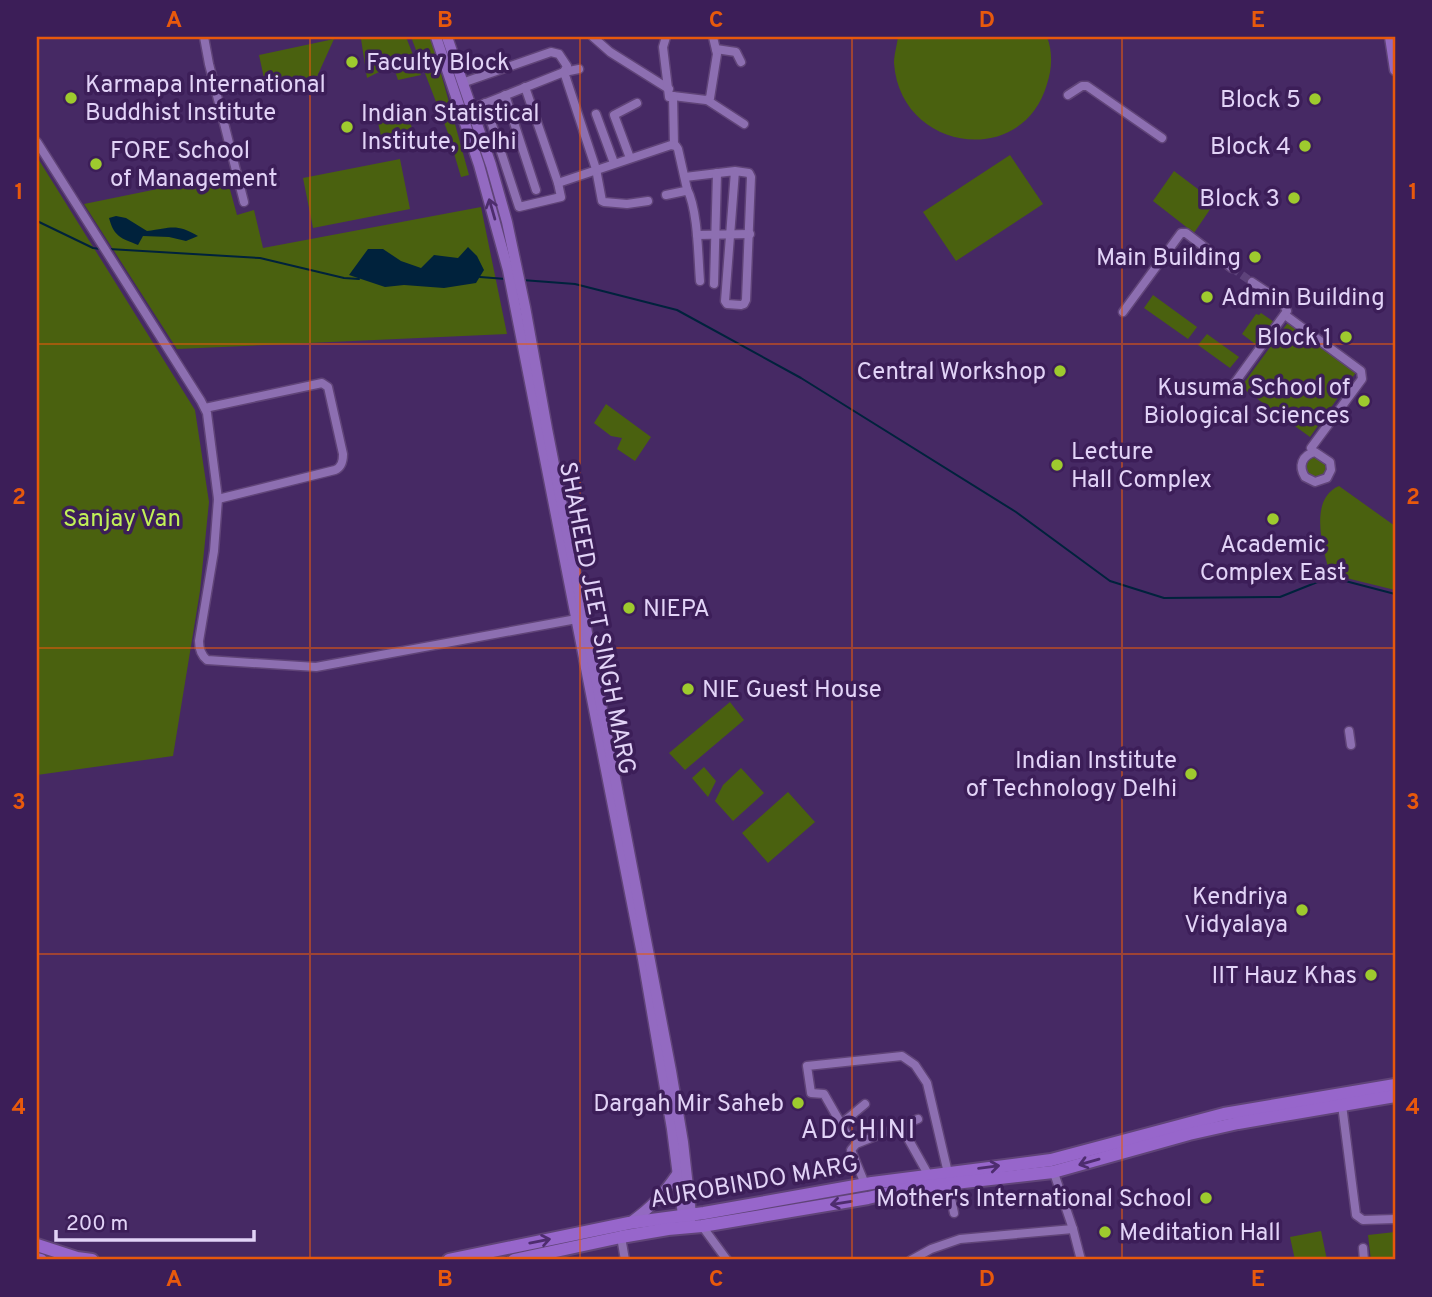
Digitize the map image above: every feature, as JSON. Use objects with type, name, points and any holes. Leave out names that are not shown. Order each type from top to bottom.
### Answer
[{"type":"highway","name":"AUROBINDO MARG","points":[[1052,1166],[1224,1114],[1395,1085]]},
{"type":"highway","name":"AUROBINDO MARG","points":[[514,1260],[621,1237],[868,1198],[948,1178],[1052,1166],[1238,1122],[1395,1096]]},
{"type":"highway","name":"AUROBINDO MARG","points":[[449,1260],[629,1223],[865,1184],[929,1176],[948,1178]]},
{"type":"highway","points":[[37,1245],[92,1260]]},
{"type":"main road","name":"SHAHEED JEET SINGH MARG","points":[[436,37],[494,177],[507,222],[514,279],[560,532],[580,618],[671,1071],[683,1142],[687,1214]]},
{"type":"main road","name":"SHAHEED JEET SINGH MARG","points":[[447,37],[462,83],[465,110]]},
{"type":"main road","points":[[1390,37],[1395,70]]},
{"type":"main road","name":"SHAHEED JEET SINGH MARG","points":[[580,618],[592,698],[661,1059],[677,1174],[687,1214]]},
{"type":"main road","points":[[629,1223],[650,1209],[677,1174]]},
{"type":"main road","points":[[687,1214],[695,1227]]},
{"type":"street","points":[[204,37],[244,202]]},
{"type":"street","points":[[593,37],[610,52],[671,92],[707,100],[744,124]]},
{"type":"street","points":[[666,37],[663,47],[671,92],[674,145],[678,149],[690,195],[697,235],[700,281]]},
{"type":"street","points":[[707,100],[710,98],[716,49],[713,37]]},
{"type":"street","points":[[716,49],[736,52],[741,62]]},
{"type":"street","points":[[462,83],[551,52],[559,54],[566,66],[564,72],[596,169],[600,197],[604,202],[627,204],[648,201]]},
{"type":"street","points":[[465,110],[564,72],[579,69]]},
{"type":"street","points":[[1068,95],[1082,86],[1087,86],[1162,138]]},
{"type":"street","points":[[485,103],[519,207],[561,197],[525,87]]},
{"type":"street","points":[[505,95],[536,190]]},
{"type":"street","points":[[630,158],[614,116],[637,103]]},
{"type":"street","points":[[596,114],[614,163]]},
{"type":"street","points":[[37,142],[205,408],[218,499],[214,551],[199,641],[200,651],[207,660],[316,667],[580,618]]},
{"type":"street","points":[[558,183],[674,145]]},
{"type":"street","points":[[685,177],[735,172],[749,173],[752,178],[746,300],[741,305],[727,304],[725,301],[735,172]]},
{"type":"street","points":[[714,284],[717,173]]},
{"type":"street","points":[[666,195],[687,189]]},
{"type":"street","points":[[1123,312],[1181,233],[1186,233],[1233,268]]},
{"type":"street","points":[[697,235],[750,234]]},
{"type":"street","points":[[1231,388],[1287,311],[1284,305],[1252,282]]},
{"type":"street","points":[[1285,316],[1361,371],[1362,379],[1311,448]]},
{"type":"street","points":[[205,408],[322,383],[328,387],[343,454],[341,466],[335,470],[218,499]]},
{"type":"street","points":[[1349,731],[1351,745]]},
{"type":"street","points":[[805,1055],[811,1093],[824,1094],[848,1136]]},
{"type":"street","points":[[807,1066],[902,1056],[920,1070],[927,1083],[954,1213]]},
{"type":"street","points":[[841,1124],[865,1104]]},
{"type":"street","points":[[1342,1105],[1356,1215],[1363,1220],[1395,1219]]},
{"type":"street","points":[[865,1184],[851,1150],[856,1144],[919,1119]]},
{"type":"street","points":[[901,1126],[929,1176]]},
{"type":"street","points":[[1052,1166],[1073,1229],[1080,1260]]},
{"type":"street","points":[[695,1227],[727,1260]]},
{"type":"street","points":[[911,1260],[931,1249],[960,1239],[1073,1229]]},
{"type":"street","points":[[621,1237],[625,1260]]},
{"type":"street","points":[[1363,1248],[1364,1260]]},
{"type":"green space","points":[[406,37],[421,75],[398,80],[393,65],[367,78],[361,39]]},
{"type":"green space","points":[[411,37],[431,37],[469,175],[461,177],[448,133]]},
{"type":"green space","points":[[898,37],[1047,37],[1051,60],[1047,84],[1034,111],[1014,129],[990,138],[964,139],[939,131],[917,116],[901,93],[894,63]]},
{"type":"green space","points":[[334,39],[315,81],[267,92],[259,55]]},
{"type":"green space","points":[[408,111],[412,129],[381,136],[377,118]]},
{"type":"green space","points":[[1010,155],[1043,204],[956,261],[923,212]]},
{"type":"green space","name":"Sanjay Van","points":[[37,157],[195,410],[209,502],[200,591],[173,756],[37,775]]},
{"type":"green space","points":[[400,159],[410,209],[313,228],[303,178]]},
{"type":"green space","points":[[1174,171],[1215,202],[1194,233],[1153,201]]},
{"type":"green space","points":[[226,175],[237,215],[254,210],[263,248],[481,207],[507,334],[177,349],[84,204]]},
{"type":"green space","points":[[1153,295],[1197,327],[1188,339],[1144,308]]},
{"type":"green space","points":[[1261,313],[1277,324],[1259,347],[1242,334],[1256,314]]},
{"type":"green space","points":[[1289,321],[1357,371],[1310,437],[1241,387]]},
{"type":"green space","points":[[1207,334],[1239,357],[1230,368],[1198,345]]},
{"type":"green space","points":[[606,404],[651,437],[635,461],[617,449],[622,438],[611,436],[594,423]]},
{"type":"green space","points":[[1314,454],[1328,464],[1324,476],[1315,479],[1307,475],[1304,462]]},
{"type":"green space","points":[[1339,486],[1395,526],[1395,590],[1330,574],[1320,526],[1321,513],[1329,492]]},
{"type":"green space","points":[[730,702],[744,720],[685,770],[669,753]]},
{"type":"green space","points":[[704,767],[716,781],[708,797],[692,778]]},
{"type":"green space","points":[[741,768],[764,793],[733,821],[715,801],[723,785]]},
{"type":"green space","points":[[788,792],[815,822],[768,863],[742,833]]},
{"type":"green space","points":[[1321,1231],[1327,1260],[1295,1260],[1290,1237]]},
{"type":"green space","points":[[1395,1232],[1395,1260],[1371,1260],[1368,1235]]},
{"type":"water","points":[[109,218],[126,218],[147,231],[179,228],[198,236],[186,241],[143,236],[138,245],[116,233]]},
{"type":"water","points":[[468,247],[477,256],[484,270],[476,283],[444,288],[404,285],[385,287],[349,275],[368,249],[383,249],[401,261],[421,268],[434,255],[458,258]]},
{"type":"waterway","points":[[37,221],[100,249]]},
{"type":"waterway","points":[[109,249],[260,258],[344,278],[359,279]]},
{"type":"waterway","points":[[480,277],[506,279]]},
{"type":"waterway","points":[[522,280],[575,284],[677,310],[801,378],[1016,512],[1110,581],[1164,598],[1280,597],[1330,577],[1395,594]]},
{"type":"tunnel","points":[[1232,268],[1252,282]]},
{"type":"place","name":"Faculty Block","points":[[352,62]]},
{"type":"place","name":"Karmapa International Buddhist Institute","points":[[71,98]]},
{"type":"place","name":"Block 5","points":[[1315,99]]},
{"type":"place","name":"Indian Statistical Institute, Delhi","points":[[347,127]]},
{"type":"place","name":"Block 4","points":[[1305,146]]},
{"type":"place","name":"FORE School of Management","points":[[96,164]]},
{"type":"place","name":"Block 3","points":[[1294,198]]},
{"type":"place","name":"Main Building","points":[[1255,257]]},
{"type":"place","name":"Admin Building","points":[[1207,297]]},
{"type":"place","name":"Block 1","points":[[1346,337]]},
{"type":"place","name":"Central Workshop","points":[[1060,371]]},
{"type":"place","name":"Kusuma School of Biological Sciences","points":[[1364,401]]},
{"type":"place","name":"Lecture Hall Complex","points":[[1057,465]]},
{"type":"place","name":"Academic Complex East","points":[[1273,519]]},
{"type":"place","name":"NIEPA","points":[[629,608]]},
{"type":"place","name":"NIE Guest House","points":[[688,689]]},
{"type":"place","name":"Indian Institute of Technology Delhi","points":[[1191,774]]},
{"type":"place","name":"Kendriya Vidyalaya","points":[[1302,910]]},
{"type":"place","name":"IIT Hauz Khas","points":[[1371,975]]},
{"type":"place","name":"Dargah Mir Saheb","points":[[798,1103]]},
{"type":"place","name":"Mother's International School","points":[[1206,1198]]},
{"type":"place","name":"Meditation Hall","points":[[1105,1232]]},
{"type":"district","name":"ADCHINI","points":[[859,1129]]}]
